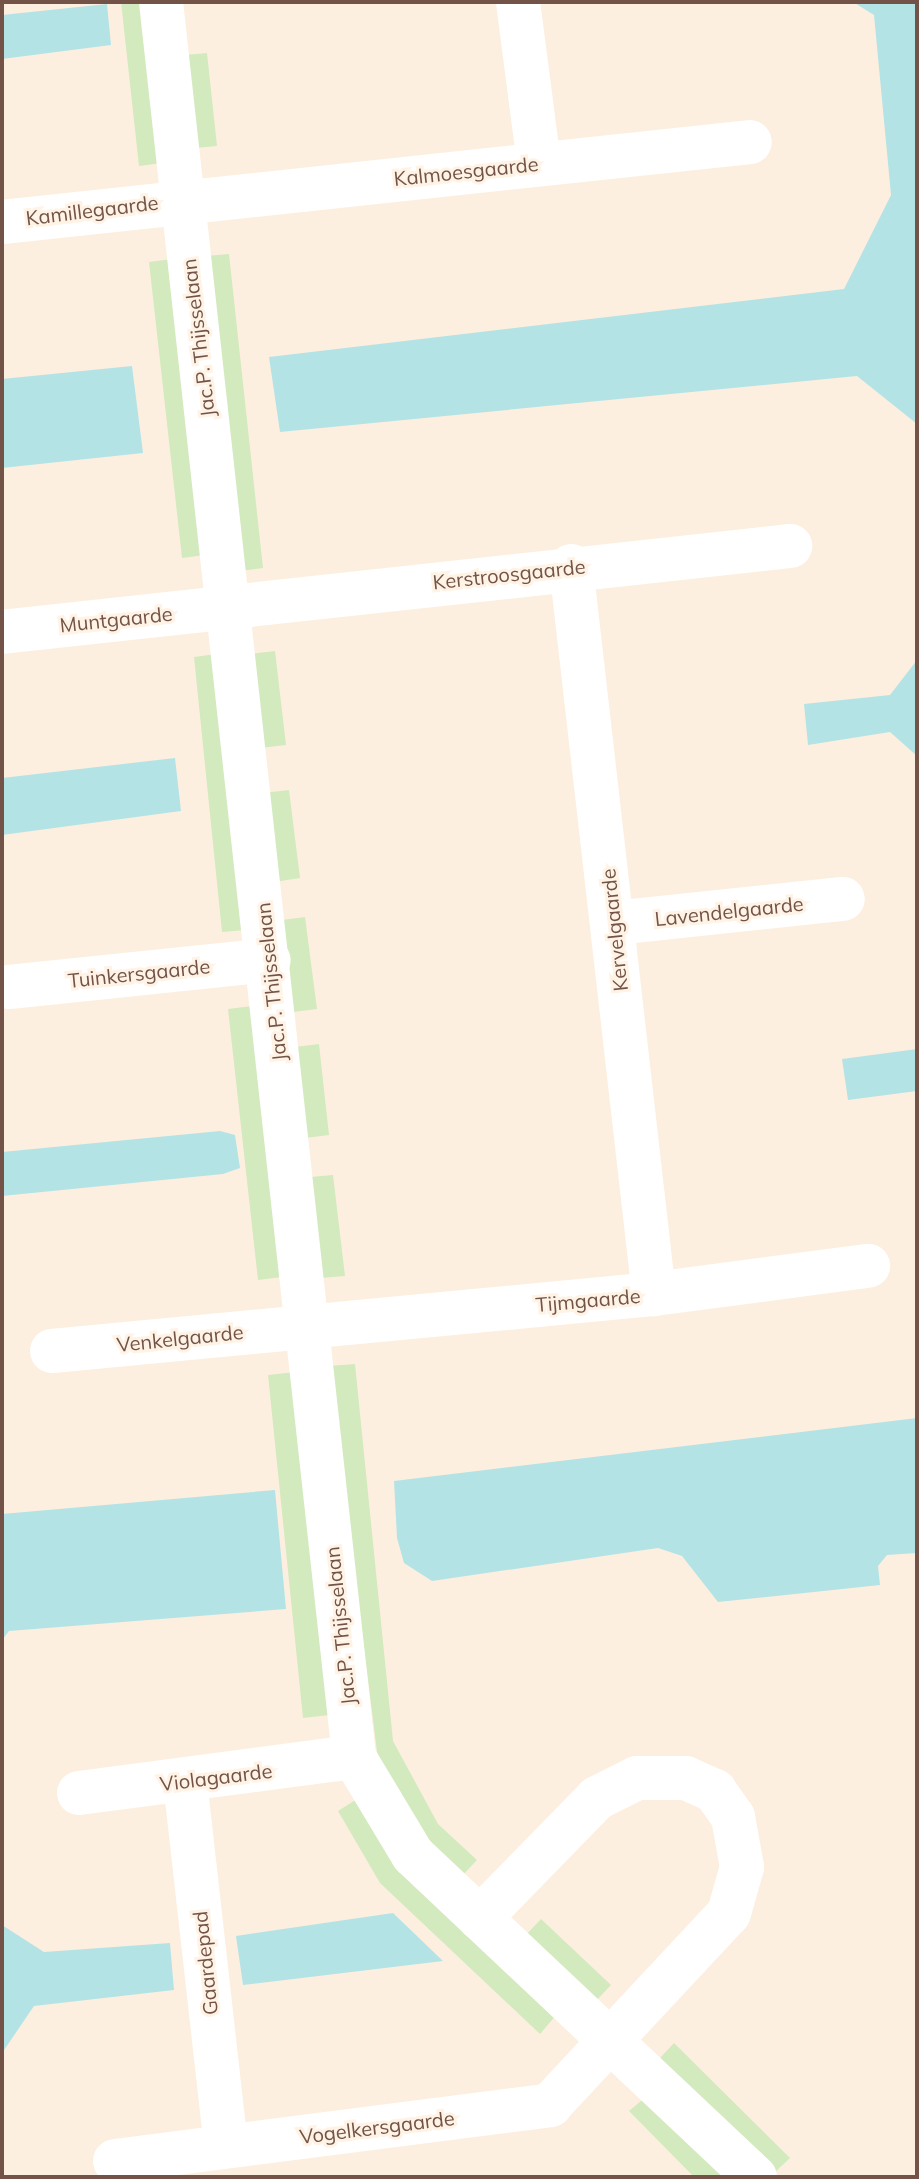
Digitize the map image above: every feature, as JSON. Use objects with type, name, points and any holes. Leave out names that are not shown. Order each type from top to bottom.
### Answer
[{"type":"street","name":"Jac.P. Thijsselaan","points":[[161,2],[269,960],[354,1757],[413,1855],[612,2038],[755,2177]]},
{"type":"street","points":[[518,2],[539,164]]},
{"type":"street","name":"Kalmoesgaarde","points":[[182,198],[750,142]]},
{"type":"street","name":"Kamillegaarde","points":[[2,222],[182,198]]},
{"type":"street","name":"Kerstroosgaarde","points":[[229,606],[571,566],[790,546]]},
{"type":"street","name":"Kervelgaarde","points":[[571,566],[654,1294]]},
{"type":"street","name":"Muntgaarde","points":[[2,632],[229,606]]},
{"type":"street","name":"Lavendelgaarde","points":[[614,923],[843,899]]},
{"type":"street","name":"Tuinkersgaarde","points":[[9,987],[269,960]]},
{"type":"street","name":"Tijmgaarde","points":[[309,1325],[654,1294],[868,1266]]},
{"type":"street","name":"Venkelgaarde","points":[[52,1351],[309,1325]]},
{"type":"street","name":"Violagaarde","points":[[79,1793],[354,1757]]},
{"type":"street","points":[[480,1918],[597,1798],[637,1778],[686,1778],[715,1791],[733,1817],[742,1867],[729,1913],[612,2038]]},
{"type":"street","name":"Gaardepad","points":[[185,1781],[226,2146]]},
{"type":"street","name":"Vogelkersgaarde","points":[[115,2161],[550,2105],[612,2038]]},
{"type":"green space","points":[[121,2],[144,2],[162,163],[139,166]]},
{"type":"green space","points":[[207,53],[217,146],[195,148],[185,55]]},
{"type":"green space","points":[[229,254],[263,568],[240,571],[206,256]]},
{"type":"green space","points":[[172,259],[205,555],[182,558],[149,262]]},
{"type":"green space","points":[[275,651],[286,745],[260,748],[250,654]]},
{"type":"green space","points":[[216,654],[245,930],[222,932],[194,657]]},
{"type":"green space","points":[[289,790],[300,878],[274,882],[263,793]]},
{"type":"green space","points":[[305,917],[317,1009],[293,1012],[282,920]]},
{"type":"green space","points":[[252,1006],[282,1277],[258,1280],[228,1009]]},
{"type":"green space","points":[[319,1044],[329,1135],[305,1138],[295,1047]]},
{"type":"green space","points":[[333,1175],[345,1276],[321,1278],[310,1177]]},
{"type":"green space","points":[[355,1364],[393,1741],[438,1824],[477,1860],[459,1879],[395,1799],[377,1752],[329,1366]]},
{"type":"green space","points":[[295,1372],[330,1715],[303,1718],[268,1375]]},
{"type":"green space","points":[[357,1799],[557,2014],[540,2034],[380,1883],[338,1811]]},
{"type":"green space","points":[[541,1919],[611,1985],[594,2003],[524,1937]]},
{"type":"green space","points":[[674,2043],[790,2158],[774,2173],[659,2059]]},
{"type":"green space","points":[[647,2096],[729,2177],[694,2177],[629,2111]]},
{"type":"water","points":[[853,2],[917,2],[917,424],[857,376],[280,432],[269,357],[844,289],[891,195],[874,15]]},
{"type":"water","points":[[107,4],[111,45],[2,59],[2,15]]},
{"type":"water","points":[[132,366],[143,453],[2,468],[2,379]]},
{"type":"water","points":[[917,660],[917,756],[890,732],[808,745],[804,704],[890,695]]},
{"type":"water","points":[[175,758],[181,811],[2,835],[2,778]]},
{"type":"water","points":[[917,1049],[917,1091],[848,1100],[842,1059]]},
{"type":"water","points":[[220,1131],[235,1135],[240,1168],[223,1174],[2,1196],[2,1152]]},
{"type":"water","points":[[917,1418],[917,1553],[887,1555],[878,1566],[880,1585],[718,1602],[682,1556],[658,1548],[432,1581],[404,1563],[397,1538],[394,1481]]},
{"type":"water","points":[[275,1490],[286,1609],[9,1631],[2,1640],[2,1514]]},
{"type":"water","points":[[393,1913],[443,1961],[243,1985],[236,1936]]},
{"type":"water","points":[[2,1925],[44,1952],[170,1943],[174,1990],[34,2006],[2,2053]]}]
